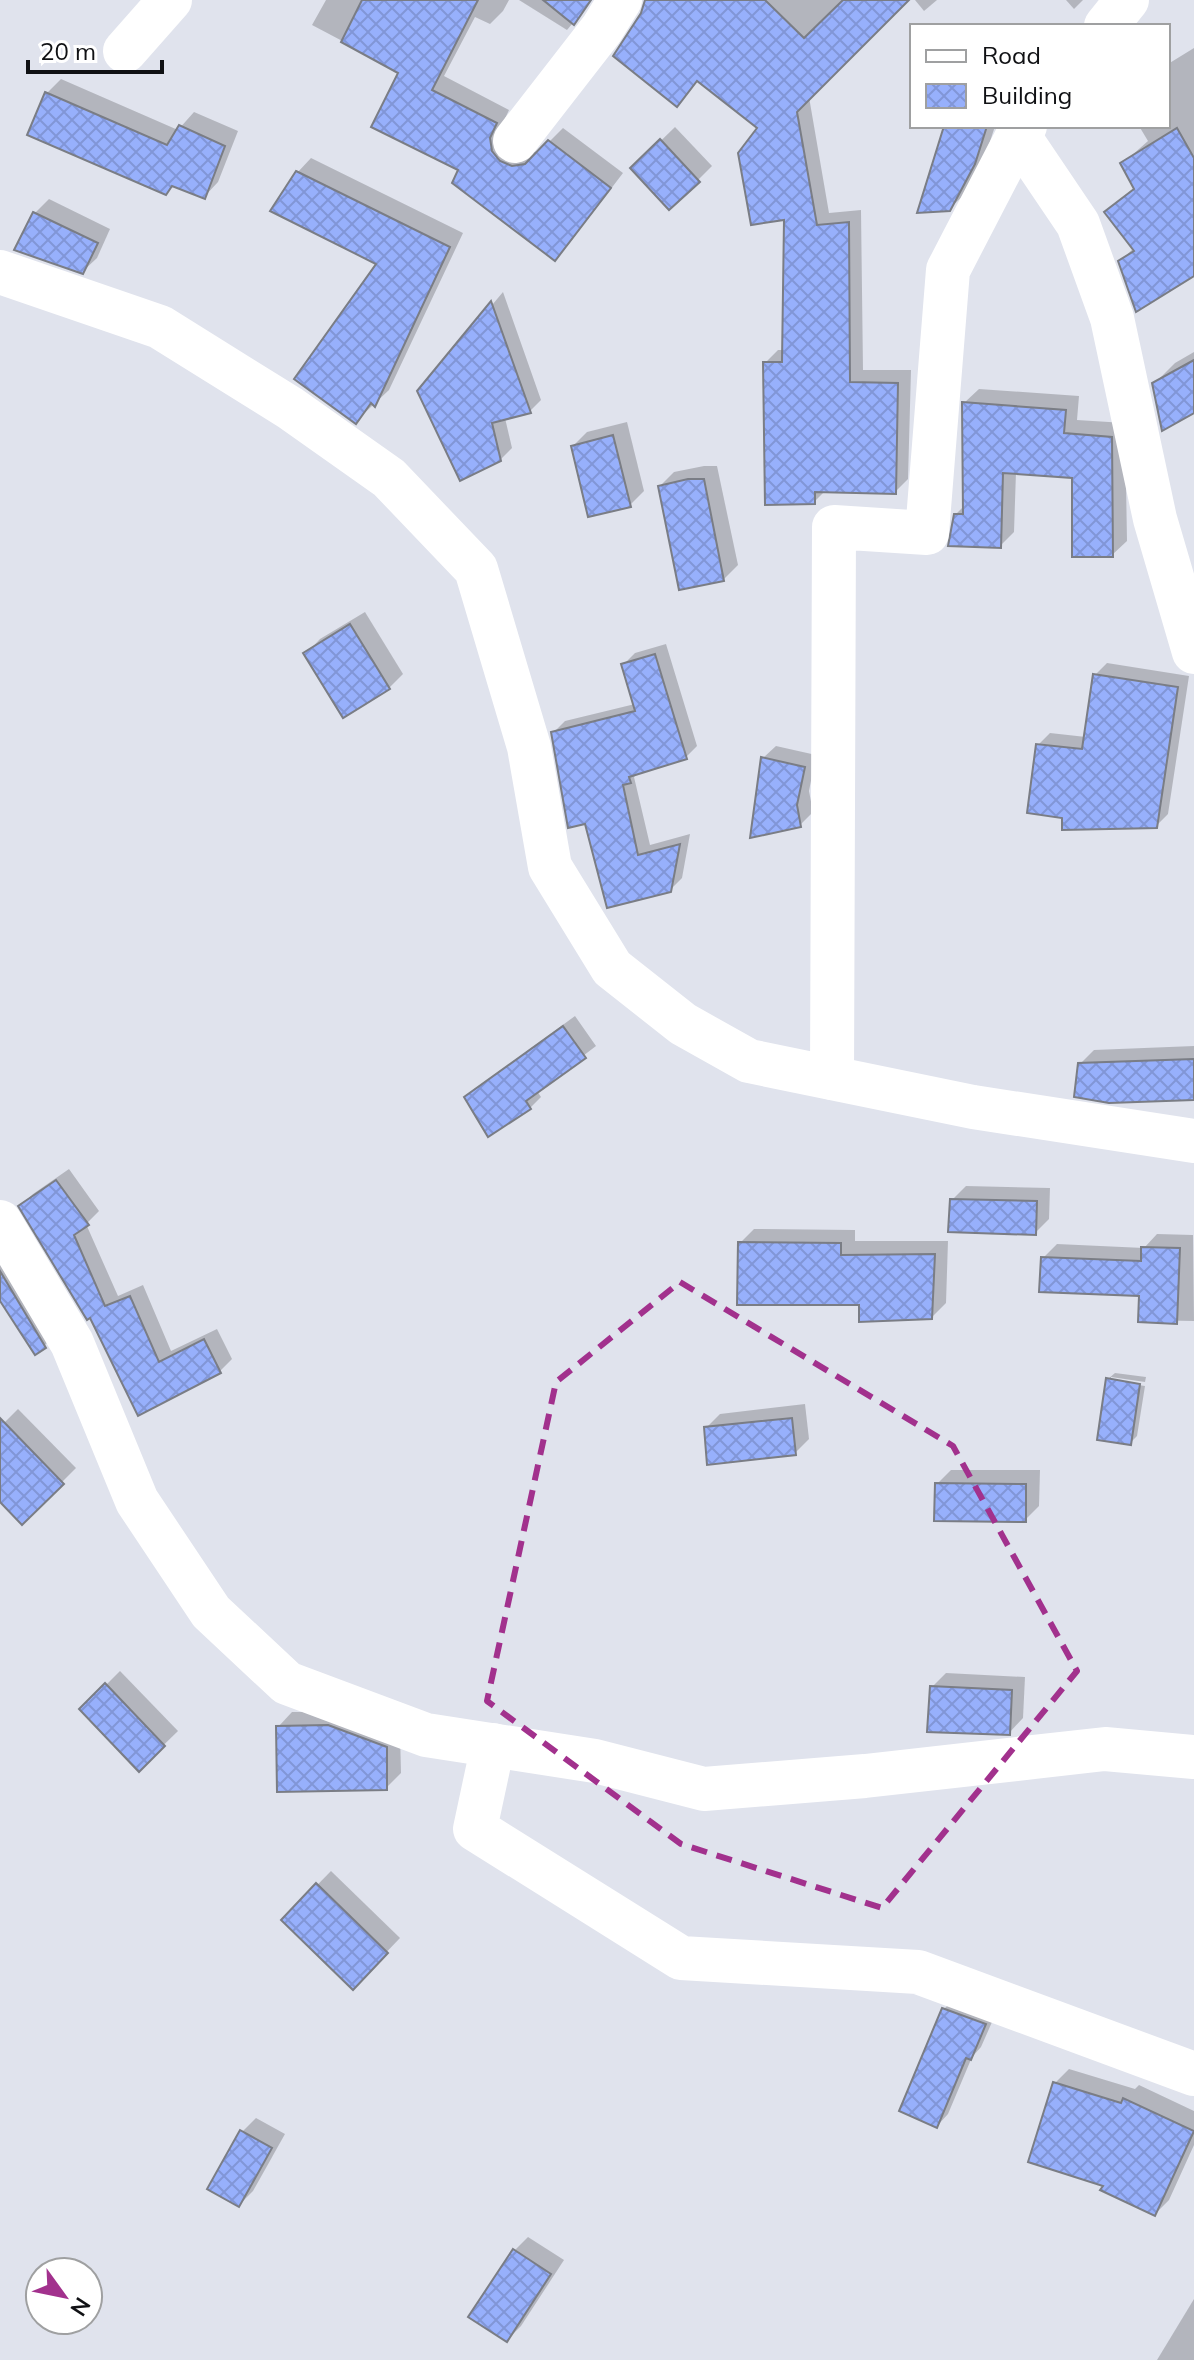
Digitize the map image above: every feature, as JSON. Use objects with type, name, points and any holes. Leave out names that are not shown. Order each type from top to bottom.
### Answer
[{"type":"street","points":[[125,51],[170,0]]},
{"type":"street","points":[[515,141],[602,29],[620,0]]},
{"type":"street","points":[[1108,24],[1127,0]]},
{"type":"street","points":[[1021,130],[1078,224],[1112,318],[1155,519],[1194,652]]},
{"type":"street","points":[[832,1078],[834,527],[927,533],[948,270],[1021,130]]},
{"type":"street","points":[[0,272],[160,327],[290,408],[389,478],[476,569],[529,747],[550,867],[612,968],[683,1024],[749,1061],[973,1107],[1194,1141]]},
{"type":"street","points":[[0,1222],[72,1343],[137,1501],[211,1612],[287,1683],[426,1735],[595,1761],[704,1789],[865,1776],[1105,1749],[1194,1757]]},
{"type":"street","points":[[493,1745],[475,1829],[681,1958],[918,1972],[1194,2074]]},
{"type":"highlighted area","points":[[680,1282],[953,1446],[1077,1671],[882,1908],[681,1844],[487,1701],[556,1382]]},
{"type":"building","points":[[362,0],[478,0],[432,90],[497,123],[490,138],[492,151],[500,161],[512,166],[525,164],[548,140],[611,188],[555,261],[452,183],[458,170],[371,127],[398,73],[341,42]]},
{"type":"building","points":[[543,0],[591,0],[574,25]]},
{"type":"building","points":[[645,0],[765,0],[804,38],[843,0],[909,0],[797,112],[817,225],[849,222],[850,382],[898,383],[896,494],[815,492],[815,504],[765,505],[763,362],[782,362],[784,220],[751,225],[738,153],[757,128],[697,81],[677,107],[613,56],[641,13]]},
{"type":"building","points":[[45,92],[167,145],[179,125],[225,146],[205,199],[172,186],[166,195],[27,135]]},
{"type":"building","points":[[943,128],[986,128],[975,164],[950,211],[917,213]]},
{"type":"building","points":[[1177,128],[1194,158],[1194,276],[1136,312],[1118,261],[1134,251],[1104,212],[1134,189],[1120,163]]},
{"type":"building","points":[[660,139],[700,182],[669,210],[630,168]]},
{"type":"building","points":[[296,171],[450,247],[375,407],[371,403],[356,424],[294,379],[376,264],[270,211]]},
{"type":"building","points":[[33,212],[98,243],[83,274],[14,250]]},
{"type":"building","points":[[491,301],[531,413],[492,423],[501,461],[460,481],[417,391]]},
{"type":"building","points":[[1194,360],[1194,413],[1162,431],[1152,383]]},
{"type":"building","points":[[962,402],[1066,410],[1064,433],[1112,437],[1113,557],[1072,557],[1072,478],[1003,473],[1001,548],[948,546],[954,514],[963,514]]},
{"type":"building","points":[[613,435],[631,507],[588,517],[571,446]]},
{"type":"building","points":[[688,479],[704,479],[724,581],[679,590],[658,486]]},
{"type":"building","points":[[350,624],[390,689],[343,718],[303,653]]},
{"type":"building","points":[[655,654],[687,759],[629,777],[631,783],[623,785],[638,855],[680,844],[671,892],[607,908],[585,824],[568,828],[551,732],[635,711],[621,664]]},
{"type":"building","points":[[1093,674],[1178,687],[1157,828],[1062,830],[1062,818],[1027,813],[1036,744],[1082,749]]},
{"type":"building","points":[[761,757],[805,767],[797,805],[801,827],[750,838]]},
{"type":"building","points":[[563,1026],[586,1058],[526,1101],[531,1109],[488,1137],[464,1097]]},
{"type":"building","points":[[1194,1059],[1194,1100],[1109,1103],[1074,1097],[1078,1063]]},
{"type":"building","points":[[56,1180],[89,1225],[74,1235],[105,1306],[130,1296],[159,1362],[204,1339],[221,1373],[138,1416],[90,1318],[87,1320],[18,1206]]},
{"type":"building","points":[[950,1199],[1037,1201],[1036,1235],[948,1232]]},
{"type":"building","points":[[738,1242],[841,1243],[841,1255],[935,1254],[932,1319],[859,1322],[859,1305],[737,1305]]},
{"type":"building","points":[[1141,1247],[1180,1248],[1177,1324],[1138,1322],[1139,1296],[1039,1292],[1041,1257],[1141,1261]]},
{"type":"building","points":[[0,1271],[46,1348],[35,1355],[0,1301]]},
{"type":"building","points":[[1106,1378],[1140,1384],[1131,1445],[1097,1440]]},
{"type":"building","points":[[0,1418],[64,1484],[22,1525],[0,1502]]},
{"type":"building","points":[[792,1418],[796,1455],[707,1465],[704,1427]]},
{"type":"building","points":[[935,1483],[1026,1484],[1026,1522],[934,1521]]},
{"type":"building","points":[[105,1683],[165,1746],[139,1772],[79,1709]]},
{"type":"building","points":[[930,1686],[1012,1690],[1010,1735],[927,1732]]},
{"type":"building","points":[[328,1725],[387,1747],[387,1790],[277,1792],[276,1726]]},
{"type":"building","points":[[316,1883],[388,1953],[353,1990],[281,1920]]},
{"type":"building","points":[[942,2008],[986,2024],[971,2060],[966,2058],[937,2128],[899,2111]]},
{"type":"building","points":[[1053,2082],[1121,2103],[1123,2098],[1194,2131],[1155,2216],[1100,2190],[1103,2186],[1028,2162]]},
{"type":"building","points":[[240,2130],[272,2148],[239,2207],[207,2189]]},
{"type":"building","points":[[513,2249],[551,2274],[507,2342],[468,2317]]}]
